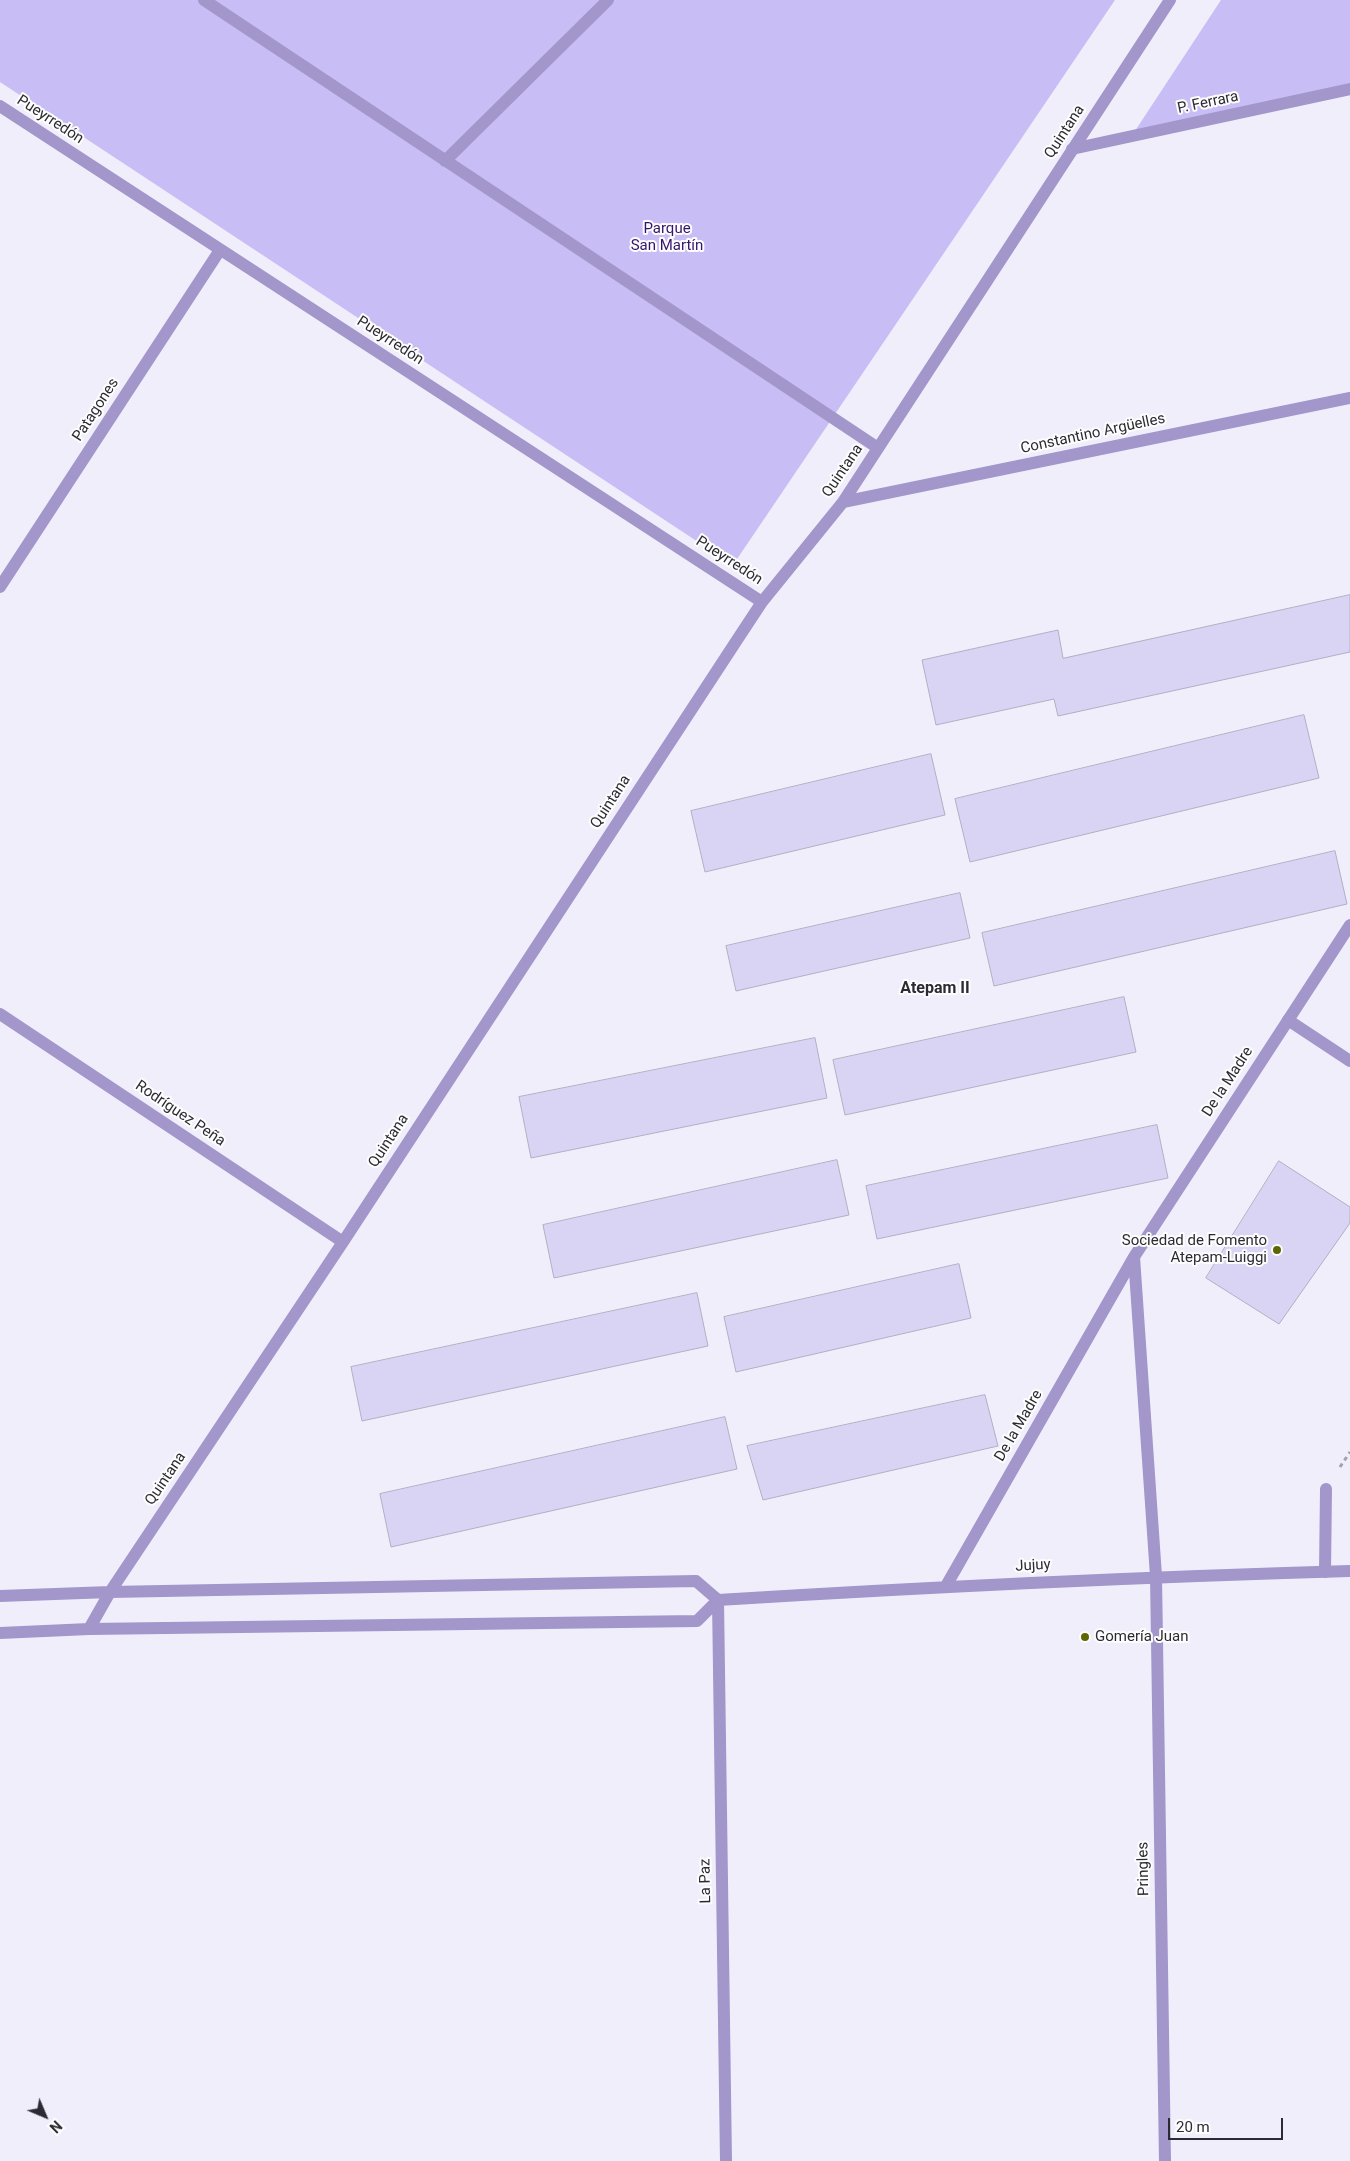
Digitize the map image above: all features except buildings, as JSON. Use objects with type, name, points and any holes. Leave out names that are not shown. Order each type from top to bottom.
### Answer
[{"type":"street","points":[[204,0],[878,448]]},
{"type":"street","points":[[445,161],[608,0]]},
{"type":"street","name":"Quintana","points":[[89,1629],[110,1592],[343,1242],[762,602],[843,502],[1170,0]]},
{"type":"street","name":"P. Ferrara","points":[[1072,149],[1350,89]]},
{"type":"street","name":"Pueyrredón","points":[[0,106],[762,602]]},
{"type":"street","name":"Patagones","points":[[0,588],[220,250]]},
{"type":"street","name":"Constantino Argüelles","points":[[843,502],[1350,398]]},
{"type":"street","name":"De la Madre","points":[[946,1586],[1134,1257],[1350,925]]},
{"type":"street","name":"Rodríguez Peña","points":[[0,1014],[343,1242]]},
{"type":"street","points":[[1288,1020],[1350,1061]]},
{"type":"street","points":[[1134,1257],[1156,1576]]},
{"type":"street","points":[[1325,1572],[1326,1489]]},
{"type":"street","name":"Jujuy","points":[[718,1600],[946,1586],[1156,1576],[1350,1571]]},
{"type":"street","name":"Pringles","points":[[1156,1576],[1165,2161]]},
{"type":"street","points":[[0,1596],[110,1592],[696,1581],[718,1600],[697,1621],[89,1629],[0,1633]]},
{"type":"street","name":"La Paz","points":[[718,1600],[726,2161]]},
{"type":"green space","name":"Parque San Martín","points":[[0,0],[1115,0],[733,565],[0,82]]},
{"type":"green space","points":[[1221,0],[1350,0],[1350,89],[1131,137]]},
{"type":"place","name":"Sociedad de Fomento Atepam-Luiggi","points":[[1277,1250]]},
{"type":"place","name":"Gomería Juan","points":[[1085,1637]]},
{"type":"district","name":"Atepam II","points":[[935,989]]}]
